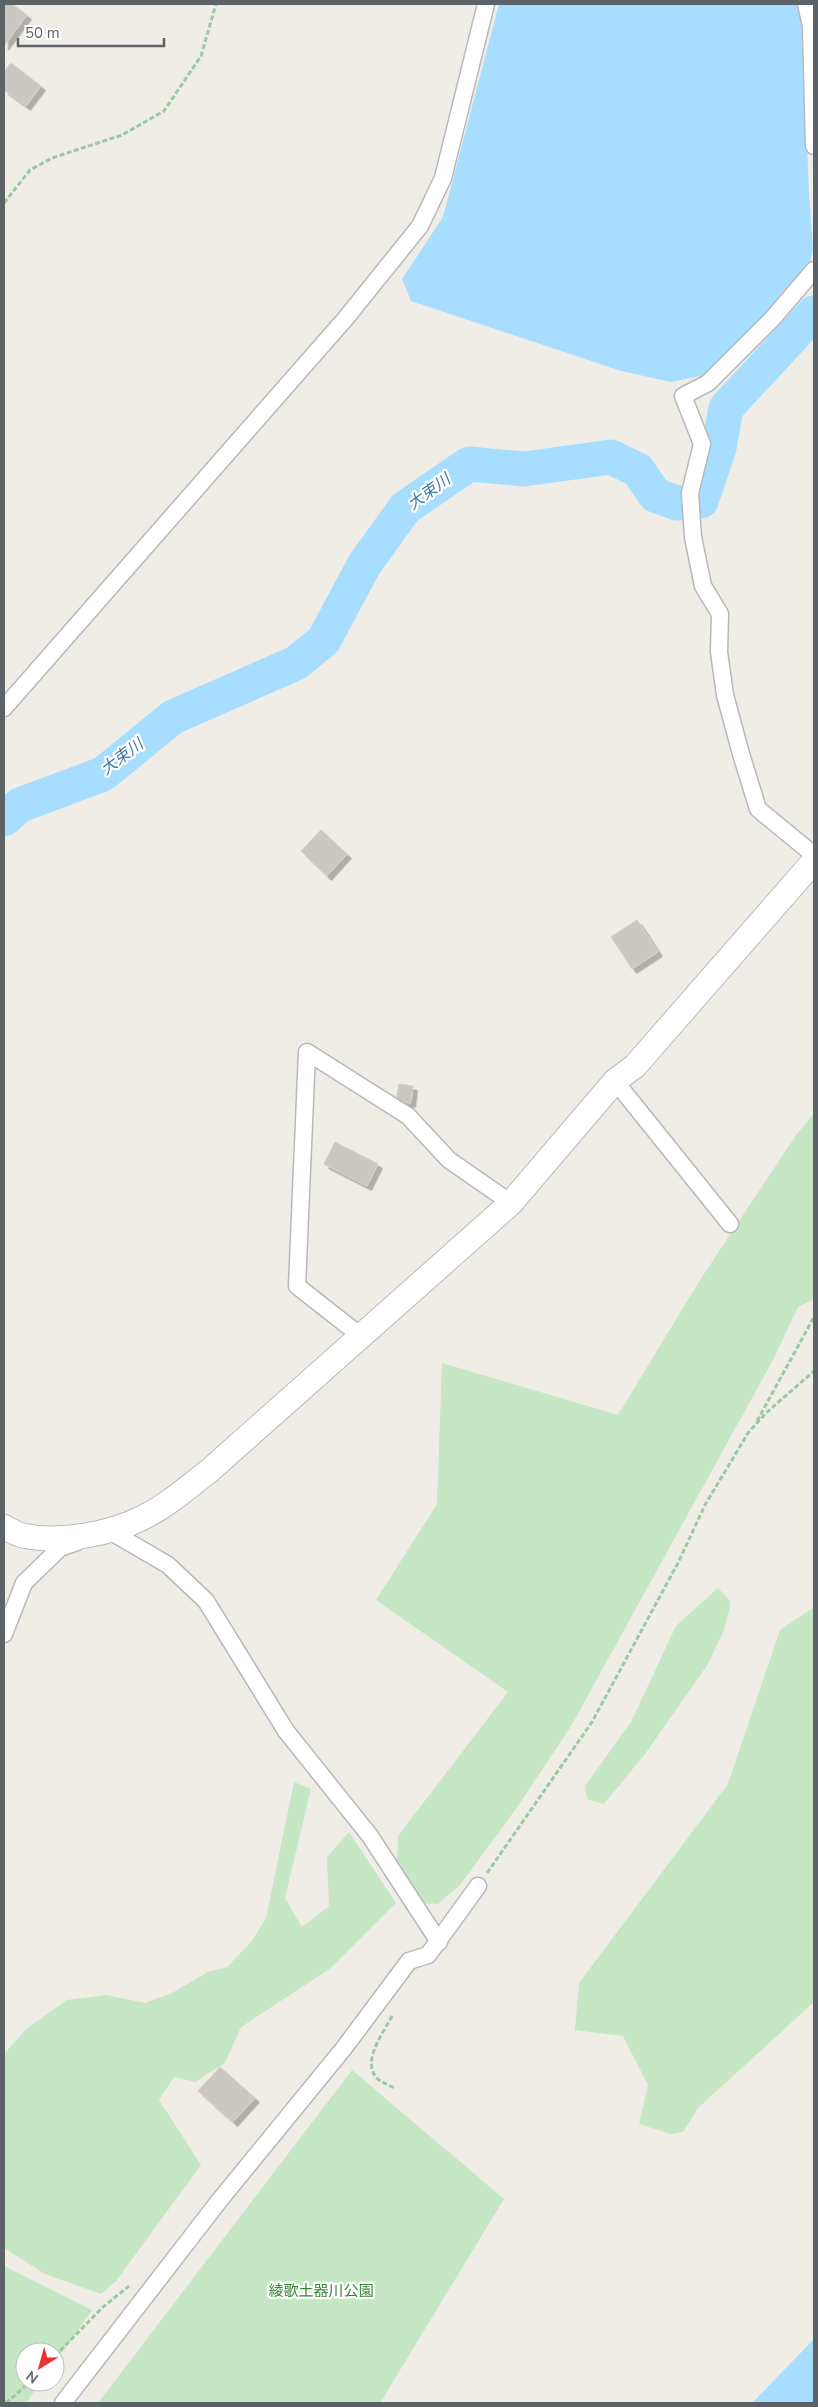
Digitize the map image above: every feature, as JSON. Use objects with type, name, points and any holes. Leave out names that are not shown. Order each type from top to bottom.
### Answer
[{"type":"street","points":[[4,708],[346,318],[420,226],[443,178],[486,4]]},
{"type":"street","points":[[806,4],[811,26],[814,146]]},
{"type":"street","points":[[814,270],[774,318],[708,383],[684,396],[702,444],[690,501],[693,537],[703,586],[720,614],[719,652],[725,694],[758,809],[814,855]]},
{"type":"street","points":[[4,1634],[24,1583],[60,1548],[142,1518],[172,1499],[209,1471],[511,1203],[615,1080],[635,1066],[814,861]]},
{"type":"street","points":[[362,1337],[297,1286],[307,1052],[408,1116],[449,1160],[511,1203]]},
{"type":"street","points":[[615,1080],[730,1224]]},
{"type":"street","points":[[4,1527],[24,1536],[70,1537],[108,1530],[168,1565],[206,1602],[286,1731],[370,1836],[439,1942]]},
{"type":"street","points":[[63,2403],[219,2201],[346,2045],[408,1961],[428,1955],[478,1886]]},
{"type":"path","points":[[4,203],[30,170],[52,158],[122,134],[164,111],[201,56],[216,4]]},
{"type":"path","points":[[478,1886],[592,1722],[678,1563],[705,1505],[755,1426],[814,1317]]},
{"type":"path","points":[[755,1426],[766,1413],[814,1371]]},
{"type":"path","points":[[394,2088],[377,2078],[370,2066],[372,2057],[396,2010]]},
{"type":"path","points":[[6,2403],[19,2392]]},
{"type":"green space","points":[[814,1113],[814,1299],[798,1307],[774,1358],[570,1728],[518,1806],[460,1885],[438,1904],[422,1903],[397,1861],[398,1836],[508,1692],[376,1600],[437,1504],[442,1363],[618,1415],[700,1280],[796,1135]]},
{"type":"green space","points":[[718,1588],[731,1602],[724,1630],[708,1664],[645,1754],[604,1804],[587,1799],[585,1786],[631,1722],[676,1626]]},
{"type":"green space","points":[[814,1607],[814,2002],[698,2108],[683,2132],[671,2134],[639,2124],[648,2085],[623,2036],[575,2030],[579,1983],[728,1784],[780,1630]]},
{"type":"green space","points":[[294,1782],[311,1789],[285,1898],[302,1927],[329,1906],[327,1857],[349,1832],[396,1903],[331,1968],[241,2027],[225,2063],[195,2082],[174,2077],[159,2100],[201,2165],[116,2281],[101,2294],[45,2274],[4,2248],[4,2054],[26,2029],[67,2000],[106,1995],[145,2003],[172,1993],[208,1972],[227,1967],[252,1941],[266,1918]]},
{"type":"green space","name":"綾歌土器川公園","points":[[352,2070],[504,2199],[380,2403],[98,2403]]},
{"type":"green space","points":[[4,2266],[92,2310],[65,2349],[65,2342],[15,2342],[15,2392],[34,2392],[26,2403],[4,2403]]},
{"type":"water","points":[[499,4],[798,4],[802,20],[813,249],[807,274],[705,375],[671,382],[621,371],[411,301],[402,279],[443,217]]},
{"type":"water","points":[[814,2339],[814,2403],[752,2403]]},
{"type":"building","points":[[4,4],[12,4],[27,15],[4,46]]},
{"type":"building","points":[[11,63],[41,86],[26,106],[4,90],[4,72]]},
{"type":"building","points":[[321,830],[347,854],[327,876],[301,851]]},
{"type":"building","points":[[637,920],[658,952],[632,969],[611,937]]},
{"type":"building","points":[[399,1084],[413,1086],[411,1103],[396,1101]]},
{"type":"building","points":[[335,1142],[378,1164],[367,1186],[324,1164]]},
{"type":"building","points":[[220,2067],[255,2098],[233,2122],[198,2091]]},
{"type":"waterway","name":"大束川","points":[[4,819],[20,805],[103,774],[173,717],[296,663],[324,640],[364,565],[405,508],[469,464],[524,469],[611,457],[638,470],[655,495],[677,503],[701,501],[719,448],[726,408],[814,313]]}]
